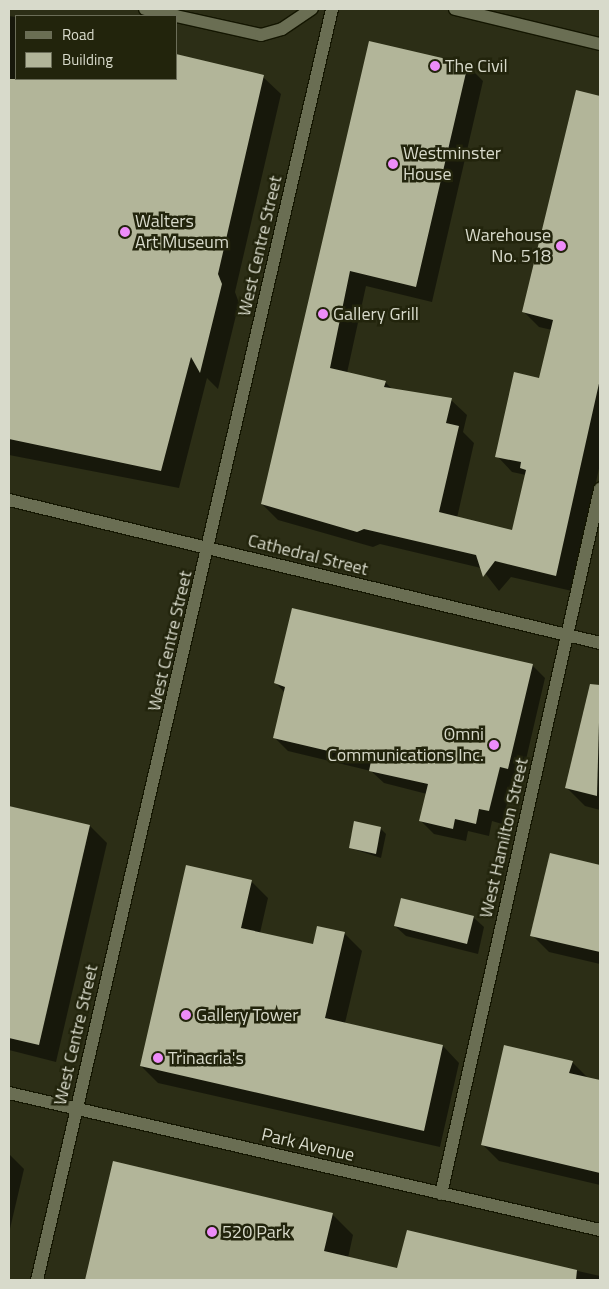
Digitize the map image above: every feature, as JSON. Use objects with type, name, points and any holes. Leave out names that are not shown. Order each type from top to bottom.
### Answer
[{"type":"main road","points":[[146,9],[172,15]]},
{"type":"main road","points":[[178,16],[261,35],[282,30],[312,9]]},
{"type":"main road","name":"West Centre Street","points":[[37,1280],[209,549],[332,9]]},
{"type":"main road","points":[[455,9],[600,44]]},
{"type":"main road","name":"West Hamilton Street","points":[[441,1194],[600,490]]},
{"type":"main road","name":"Cathedral Street","points":[[9,500],[600,643]]},
{"type":"main road","name":"Park Avenue","points":[[9,1093],[600,1230]]},
{"type":"building","points":[[369,41],[468,64],[416,287],[350,271],[330,368],[386,381],[384,387],[452,398],[446,423],[459,426],[439,512],[512,530],[526,470],[520,468],[521,462],[495,457],[514,372],[539,378],[553,320],[522,312],[576,90],[600,96],[600,379],[556,576],[495,561],[483,577],[476,555],[364,529],[357,532],[261,504]]},
{"type":"building","name":"Walters Art Museum","points":[[178,54],[264,75],[218,274],[222,284],[200,373],[191,357],[161,471],[9,439],[9,79],[178,80]]},
{"type":"building","points":[[292,608],[533,664],[508,769],[500,767],[489,811],[479,809],[476,824],[455,819],[453,829],[419,821],[428,784],[369,771],[371,761],[273,738],[285,687],[274,683]]},
{"type":"building","points":[[590,684],[600,685],[597,796],[565,788]]},
{"type":"building","points":[[9,806],[90,825],[39,1045],[9,1038]]},
{"type":"building","points":[[354,821],[381,827],[376,854],[349,848]]},
{"type":"building","points":[[550,853],[600,865],[600,952],[530,936]]},
{"type":"building","points":[[186,865],[252,880],[241,928],[313,944],[317,926],[345,932],[325,1018],[443,1045],[424,1131],[140,1066]]},
{"type":"building","points":[[401,898],[474,916],[467,944],[394,926]]},
{"type":"building","points":[[504,1045],[573,1061],[569,1073],[600,1080],[600,1173],[481,1145]]},
{"type":"building","name":"520 Park","points":[[113,1161],[333,1213],[324,1251],[397,1268],[407,1230],[577,1270],[576,1280],[85,1280]]},
{"type":"place","name":"The Civil","points":[[435,66]]},
{"type":"place","name":"Westminster House","points":[[393,164]]},
{"type":"place","name":"Walters Art Museum","points":[[125,232]]},
{"type":"place","name":"Warehouse No. 518","points":[[561,246]]},
{"type":"place","name":"Gallery Grill","points":[[323,314]]},
{"type":"place","name":"Omni Communications Inc.","points":[[494,745]]},
{"type":"place","name":"Gallery Tower","points":[[186,1015]]},
{"type":"place","name":"Trinacria's","points":[[158,1058]]},
{"type":"place","name":"520 Park","points":[[212,1232]]}]
